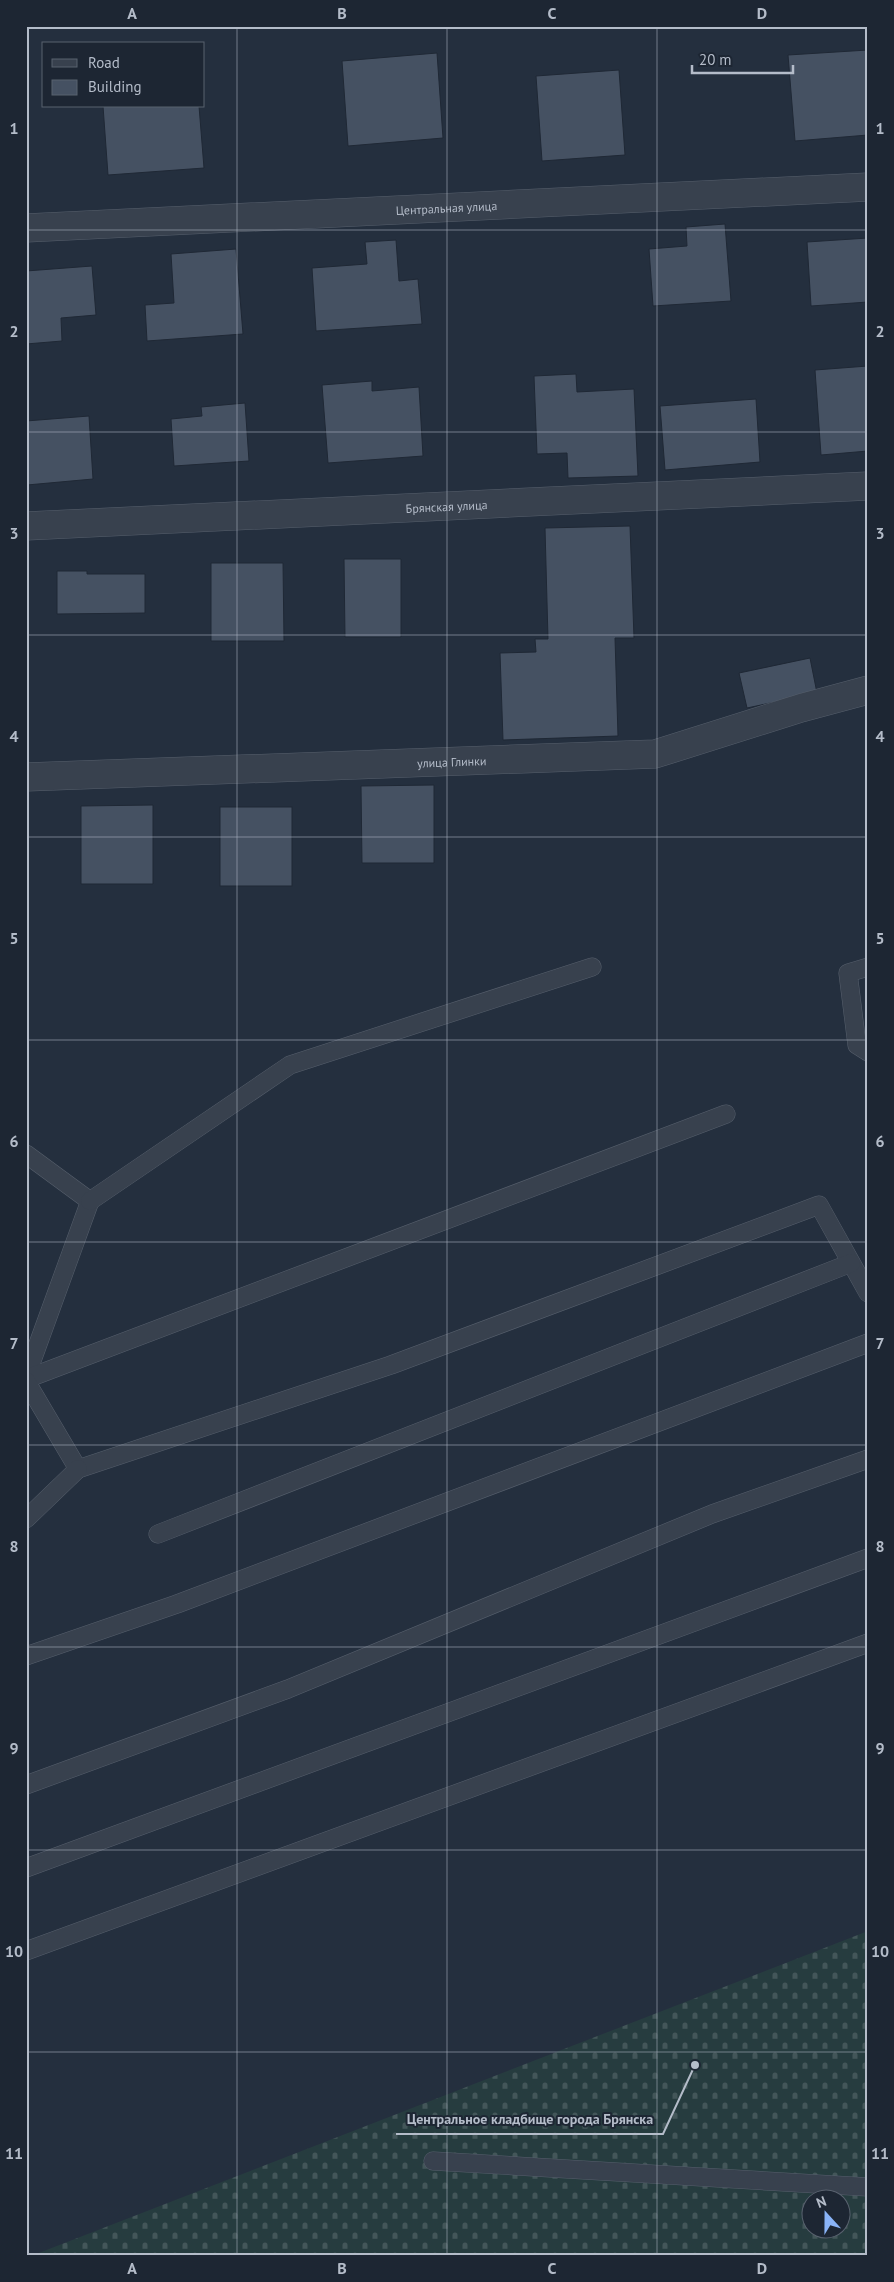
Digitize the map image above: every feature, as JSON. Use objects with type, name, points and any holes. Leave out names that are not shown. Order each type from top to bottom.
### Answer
[{"type":"street","name":"Центральная улица","points":[[26,228],[868,187]]},
{"type":"street","name":"Брянская улица","points":[[26,526],[868,486]]},
{"type":"street","name":"улица Глинки","points":[[26,777],[655,754],[801,708],[868,690]]},
{"type":"lane","points":[[78,1469],[26,1379],[90,1201],[290,1065],[592,967]]},
{"type":"lane","points":[[868,967],[848,973],[857,1045],[868,1052]]},
{"type":"lane","points":[[26,1379],[726,1114]]},
{"type":"lane","points":[[26,1154],[90,1201]]},
{"type":"lane","points":[[26,1519],[78,1469],[390,1365],[819,1205],[868,1293]]},
{"type":"lane","points":[[158,1534],[851,1263]]},
{"type":"lane","points":[[26,1656],[177,1604],[868,1343]]},
{"type":"lane","points":[[26,1785],[288,1689],[712,1514],[868,1459]]},
{"type":"lane","points":[[26,1868],[868,1558]]},
{"type":"lane","points":[[26,1951],[868,1643]]},
{"type":"lane","points":[[433,2161],[868,2187]]},
{"type":"green space","points":[[868,1931],[868,2256],[31,2256]]},
{"type":"building","points":[[868,50],[868,135],[795,141],[788,55]]},
{"type":"building","points":[[437,53],[443,138],[348,146],[342,61]]},
{"type":"building","points":[[619,70],[625,155],[542,161],[536,76]]},
{"type":"building","points":[[103,108],[199,108],[204,168],[108,175]]},
{"type":"building","points":[[725,224],[731,301],[653,306],[649,249],[687,246],[686,227]]},
{"type":"building","points":[[868,238],[868,302],[811,306],[807,242]]},
{"type":"building","points":[[396,240],[399,281],[418,279],[422,324],[316,331],[312,268],[367,264],[365,242]]},
{"type":"building","points":[[236,249],[243,334],[147,341],[145,305],[174,303],[171,254]]},
{"type":"building","points":[[92,266],[96,315],[61,318],[62,341],[26,344],[26,271]]},
{"type":"building","points":[[868,366],[868,451],[821,455],[815,370]]},
{"type":"building","points":[[576,374],[577,392],[634,389],[638,476],[568,478],[567,453],[537,454],[534,376]]},
{"type":"building","points":[[372,381],[372,391],[419,387],[423,456],[328,463],[322,385]]},
{"type":"building","points":[[756,399],[760,462],[665,470],[660,406]]},
{"type":"building","points":[[245,403],[249,461],[174,466],[171,419],[202,416],[201,407]]},
{"type":"building","points":[[89,416],[93,479],[27,485],[26,421]]},
{"type":"building","points":[[630,526],[634,638],[615,638],[618,736],[503,740],[500,653],[536,652],[535,639],[548,639],[545,528]]},
{"type":"building","points":[[344,559],[401,559],[401,637],[345,637]]},
{"type":"building","points":[[211,563],[283,563],[284,641],[211,641]]},
{"type":"building","points":[[57,571],[87,571],[87,574],[145,574],[145,613],[57,614]]},
{"type":"building","points":[[810,658],[817,693],[747,708],[739,673]]},
{"type":"building","points":[[434,785],[434,863],[362,863],[361,786]]},
{"type":"building","points":[[153,805],[153,884],[81,884],[81,806]]},
{"type":"building","points":[[220,807],[292,807],[292,886],[220,886]]},
{"type":"place","name":"Центральное кладбище города Брянска","points":[[695,2065]]}]
